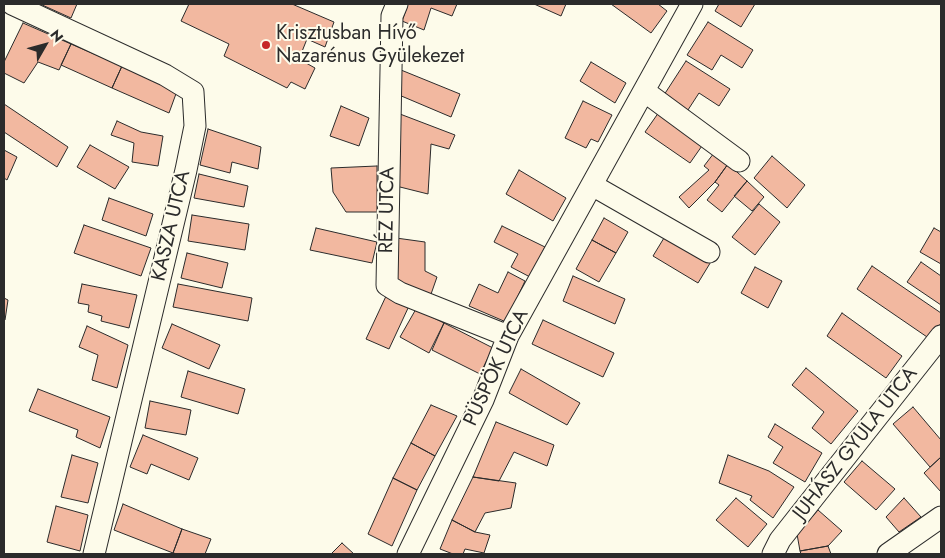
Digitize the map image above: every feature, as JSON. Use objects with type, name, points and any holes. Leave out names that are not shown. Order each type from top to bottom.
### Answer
[{"type":"street","points":[[4,19],[12,4]]},
{"type":"street","name":"KASZA UTCA","points":[[12,4],[165,75],[193,92],[195,126],[186,170],[94,554]]},
{"type":"street","name":"RÉZ UTCA","points":[[397,4],[392,16],[386,285],[400,294],[508,336]]},
{"type":"street","name":"PÜSPÖK UTCA","points":[[408,554],[483,400],[508,336],[692,4]]},
{"type":"street","points":[[644,91],[740,161]]},
{"type":"street","points":[[592,185],[709,252]]},
{"type":"street","name":"JUHÁSZ GYULA UTCA","points":[[773,554],[780,540],[941,336]]},
{"type":"street","points":[[888,554],[941,517]]},
{"type":"building","points":[[40,4],[77,4],[71,18]]},
{"type":"building","name":"Krisztusban Hívő Nazarénus Gyülekezet","points":[[189,4],[292,4],[334,22],[325,47],[307,39],[299,59],[315,68],[305,89],[291,82],[287,88],[224,56],[229,44],[181,21]]},
{"type":"building","points":[[408,4],[457,4],[452,16],[431,8],[424,30],[402,21]]},
{"type":"building","points":[[534,4],[566,4],[561,16]]},
{"type":"building","points":[[611,4],[658,4],[667,11],[651,33]]},
{"type":"building","points":[[719,4],[755,4],[741,27],[715,11]]},
{"type":"building","points":[[708,22],[753,50],[742,68],[721,55],[712,70],[687,55]]},
{"type":"building","points":[[23,23],[71,44],[59,70],[38,62],[24,83],[4,73],[4,62]]},
{"type":"building","points":[[71,44],[122,66],[112,88],[61,65]]},
{"type":"building","points":[[686,61],[730,89],[719,106],[699,93],[686,113],[662,98]]},
{"type":"building","points":[[591,62],[626,83],[615,103],[580,81]]},
{"type":"building","points":[[122,66],[177,91],[169,113],[112,88]]},
{"type":"building","points":[[401,70],[460,94],[451,117],[399,95]]},
{"type":"building","points":[[583,101],[612,115],[598,142],[591,139],[586,148],[565,138]]},
{"type":"building","points":[[4,104],[68,147],[57,167],[4,132]]},
{"type":"building","points":[[341,106],[369,118],[359,146],[330,136]]},
{"type":"building","points":[[659,112],[704,143],[690,163],[645,132]]},
{"type":"building","points":[[400,114],[455,135],[449,149],[431,144],[428,194],[396,186]]},
{"type":"building","points":[[117,121],[141,132],[163,136],[158,166],[132,162],[134,143],[111,135]]},
{"type":"building","points":[[208,129],[261,147],[258,169],[232,162],[230,173],[200,165]]},
{"type":"building","points":[[90,145],[129,167],[115,189],[77,167]]},
{"type":"building","points":[[4,150],[17,157],[7,180],[4,178]]},
{"type":"building","points":[[714,153],[728,164],[715,182],[689,208],[679,197],[709,170],[704,166]]},
{"type":"building","points":[[772,156],[805,185],[787,208],[754,178]]},
{"type":"building","points":[[728,164],[747,181],[722,212],[707,200],[719,185],[715,182]]},
{"type":"building","points":[[377,166],[377,212],[346,212],[333,192],[331,168]]},
{"type":"building","points":[[519,170],[566,198],[553,221],[506,194]]},
{"type":"building","points":[[199,174],[248,186],[244,207],[194,198]]},
{"type":"building","points":[[747,181],[764,197],[752,211],[734,196]]},
{"type":"building","points":[[109,198],[153,214],[146,236],[102,220]]},
{"type":"building","points":[[759,204],[780,222],[755,255],[732,237]]},
{"type":"building","points":[[192,215],[249,224],[245,250],[188,241]]},
{"type":"building","points":[[604,218],[628,232],[616,253],[592,240]]},
{"type":"building","points":[[84,225],[151,248],[141,276],[74,253]]},
{"type":"building","points":[[502,226],[545,247],[530,277],[511,267],[518,254],[494,242]]},
{"type":"building","points":[[316,228],[377,242],[372,263],[310,250]]},
{"type":"building","points":[[934,228],[941,232],[941,264],[920,252]]},
{"type":"building","points":[[667,233],[712,260],[698,283],[653,256]]},
{"type":"building","points":[[396,238],[425,242],[425,271],[437,277],[430,297],[395,279]]},
{"type":"building","points":[[592,240],[616,253],[599,282],[576,269]]},
{"type":"building","points":[[187,253],[228,263],[222,288],[181,278]]},
{"type":"building","points":[[921,262],[941,276],[941,305],[907,282]]},
{"type":"building","points":[[872,266],[941,313],[941,323],[930,339],[857,289]]},
{"type":"building","points":[[755,267],[782,281],[768,308],[741,293]]},
{"type":"building","points":[[508,272],[525,281],[506,322],[469,306],[479,284],[498,293]]},
{"type":"building","points":[[573,276],[625,299],[615,324],[563,301]]},
{"type":"building","points":[[82,284],[137,295],[129,328],[101,321],[102,316],[88,312],[89,305],[78,303]]},
{"type":"building","points":[[178,284],[252,298],[248,321],[173,307]]},
{"type":"building","points":[[387,294],[409,306],[389,349],[366,339]]},
{"type":"building","points":[[4,298],[8,300],[5,320],[4,320]]},
{"type":"building","points":[[416,309],[444,323],[429,353],[400,337]]},
{"type":"building","points":[[842,313],[902,356],[886,378],[827,336]]},
{"type":"building","points":[[543,320],[614,353],[603,377],[532,344]]},
{"type":"building","points":[[444,323],[493,348],[480,374],[432,350]]},
{"type":"building","points":[[172,324],[220,345],[209,369],[162,348]]},
{"type":"building","points":[[87,326],[128,345],[117,388],[92,380],[98,355],[79,347]]},
{"type":"building","points":[[806,368],[858,411],[831,444],[812,428],[824,412],[792,385]]},
{"type":"building","points":[[521,369],[580,403],[567,425],[509,393]]},
{"type":"building","points":[[188,371],[245,389],[238,414],[181,397]]},
{"type":"building","points":[[38,389],[110,417],[100,448],[76,437],[78,430],[29,411]]},
{"type":"building","points":[[150,401],[191,410],[186,435],[145,428]]},
{"type":"building","points":[[431,405],[457,416],[435,456],[411,443]]},
{"type":"building","points":[[913,407],[941,440],[941,457],[930,467],[893,424]]},
{"type":"building","points":[[496,422],[554,445],[547,466],[514,452],[499,481],[473,477]]},
{"type":"building","points":[[775,424],[822,453],[805,482],[773,463],[783,447],[768,437]]},
{"type":"building","points":[[143,435],[198,458],[189,480],[151,464],[147,474],[130,467]]},
{"type":"building","points":[[411,443],[435,456],[417,490],[393,478]]},
{"type":"building","points":[[72,455],[98,463],[88,503],[61,497]]},
{"type":"building","points":[[728,455],[769,471],[794,487],[773,518],[750,500],[752,496],[719,483]]},
{"type":"building","points":[[941,457],[941,492],[924,473]]},
{"type":"building","points":[[862,461],[895,489],[876,510],[844,482]]},
{"type":"building","points":[[473,477],[516,483],[511,508],[485,513],[475,532],[452,520]]},
{"type":"building","points":[[393,478],[417,490],[392,546],[368,534]]},
{"type":"building","points":[[736,498],[767,524],[748,547],[716,520]]},
{"type":"building","points":[[904,498],[921,517],[899,532],[886,517]]},
{"type":"building","points":[[123,504],[182,529],[173,553],[114,530]]},
{"type":"building","points":[[56,506],[88,515],[80,551],[47,542]]},
{"type":"building","points":[[818,510],[842,531],[828,546],[800,551],[797,534]]},
{"type":"building","points":[[452,520],[475,532],[490,535],[484,553],[465,549],[463,554],[453,554],[440,549]]},
{"type":"building","points":[[182,529],[211,539],[205,554],[173,553]]},
{"type":"building","points":[[342,543],[354,554],[331,554]]},
{"type":"building","points":[[828,546],[831,554],[801,554],[800,551]]},
{"type":"place","name":"Krisztusban Hívő Nazarénus Gyülekezet","points":[[266,45]]}]
